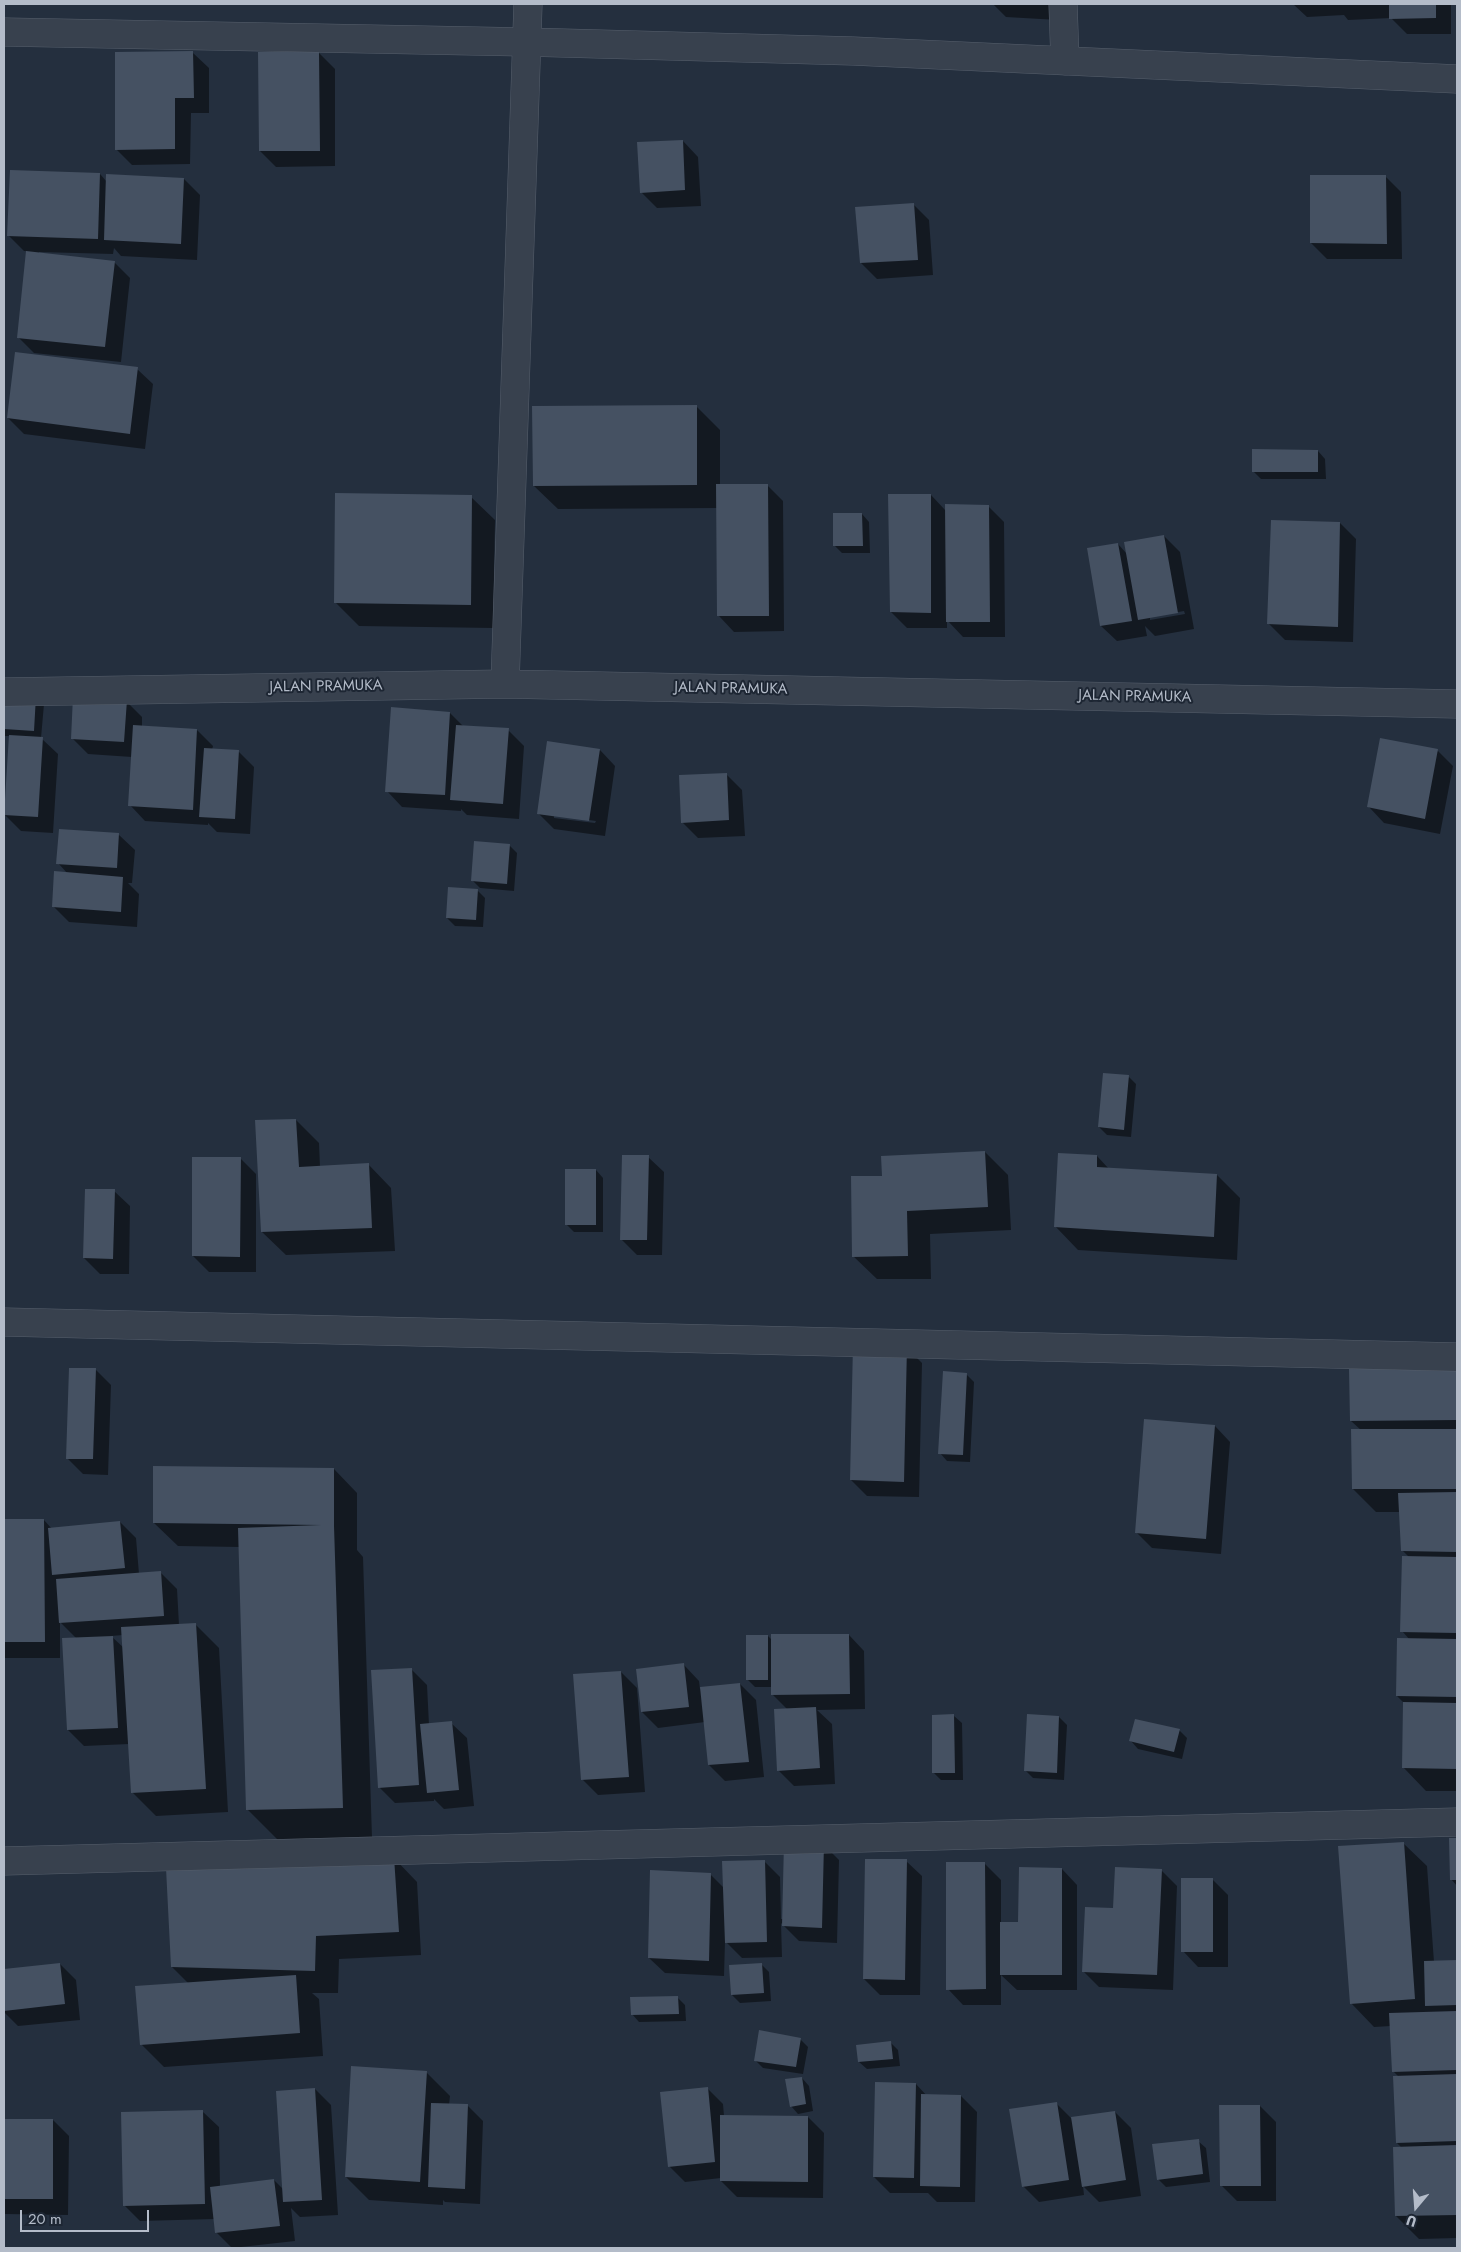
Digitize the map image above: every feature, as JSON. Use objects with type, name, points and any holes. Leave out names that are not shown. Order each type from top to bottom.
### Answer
[{"type":"street","points":[[505,684],[528,4]]},
{"type":"street","points":[[1064,4],[1065,61]]},
{"type":"street","points":[[4,32],[526,42],[853,51],[1457,80]]},
{"type":"street","name":"JALAN PRAMUKA","points":[[4,692],[505,684],[1457,704]]},
{"type":"street","points":[[4,1322],[1457,1357]]},
{"type":"street","points":[[4,1862],[1457,1822]]},
{"type":"building","points":[[1389,4],[1436,4],[1436,18],[1389,19]]},
{"type":"building","points":[[193,51],[194,98],[175,98],[175,149],[115,150],[115,52]]},
{"type":"building","points":[[258,52],[319,52],[320,151],[259,151]]},
{"type":"building","points":[[683,140],[685,190],[640,193],[637,142]]},
{"type":"building","points":[[10,170],[100,173],[98,239],[7,236]]},
{"type":"building","points":[[106,174],[184,178],[181,244],[104,240]]},
{"type":"building","points":[[1310,175],[1386,175],[1387,244],[1310,243]]},
{"type":"building","points":[[914,203],[918,260],[860,263],[855,207]]},
{"type":"building","points":[[26,251],[115,261],[105,347],[17,338]]},
{"type":"building","points":[[15,352],[138,367],[130,434],[7,418]]},
{"type":"building","points":[[697,405],[697,485],[533,486],[532,406]]},
{"type":"building","points":[[1252,449],[1318,450],[1318,472],[1252,472]]},
{"type":"building","points":[[716,484],[768,484],[769,616],[717,616]]},
{"type":"building","points":[[335,493],[472,495],[471,605],[334,603]]},
{"type":"building","points":[[888,494],[931,494],[931,613],[890,612]]},
{"type":"building","points":[[945,504],[989,505],[990,622],[946,622]]},
{"type":"building","points":[[833,513],[862,513],[863,546],[833,546]]},
{"type":"building","points":[[1271,520],[1340,522],[1338,627],[1267,624]]},
{"type":"building","points":[[1164,535],[1178,613],[1138,620],[1124,542]]},
{"type":"building","points":[[1118,543],[1132,621],[1100,626],[1087,548]]},
{"type":"building","points":[[4,693],[36,696],[34,731],[4,729]]},
{"type":"building","points":[[73,696],[127,700],[124,742],[71,739]]},
{"type":"building","points":[[391,707],[450,712],[445,795],[385,792]]},
{"type":"building","points":[[133,725],[197,729],[193,810],[128,806]]},
{"type":"building","points":[[456,725],[509,728],[503,804],[450,800]]},
{"type":"building","points":[[9,735],[43,737],[38,817],[4,815]]},
{"type":"building","points":[[1380,738],[1438,749],[1425,819],[1367,807]]},
{"type":"building","points":[[547,741],[600,749],[589,821],[537,814]]},
{"type":"building","points":[[204,748],[239,750],[235,819],[199,817]]},
{"type":"building","points":[[727,773],[729,820],[681,823],[679,775]]},
{"type":"building","points":[[59,829],[119,833],[117,868],[56,864]]},
{"type":"building","points":[[474,841],[510,844],[507,884],[471,881]]},
{"type":"building","points":[[54,871],[123,877],[121,912],[52,907]]},
{"type":"building","points":[[448,887],[478,889],[476,920],[446,918]]},
{"type":"building","points":[[1103,1073],[1129,1075],[1124,1130],[1098,1127]]},
{"type":"building","points":[[296,1119],[299,1167],[369,1163],[372,1228],[261,1232],[255,1120]]},
{"type":"building","points":[[985,1151],[988,1207],[907,1211],[908,1256],[852,1257],[851,1176],[882,1176],[881,1156]]},
{"type":"building","points":[[1058,1153],[1097,1155],[1097,1167],[1217,1174],[1214,1237],[1054,1227]]},
{"type":"building","points":[[622,1155],[649,1155],[647,1240],[620,1240]]},
{"type":"building","points":[[192,1157],[241,1157],[240,1257],[192,1256]]},
{"type":"building","points":[[565,1169],[596,1169],[596,1225],[565,1225]]},
{"type":"building","points":[[85,1189],[115,1189],[113,1259],[83,1258]]},
{"type":"building","points":[[853,1344],[907,1346],[904,1482],[850,1480]]},
{"type":"building","points":[[1457,1367],[1457,1420],[1350,1421],[1349,1369]]},
{"type":"building","points":[[69,1368],[96,1368],[93,1459],[66,1459]]},
{"type":"building","points":[[943,1371],[967,1373],[963,1455],[938,1454]]},
{"type":"building","points":[[1144,1419],[1215,1425],[1206,1539],[1135,1533]]},
{"type":"building","points":[[1351,1429],[1457,1429],[1457,1489],[1352,1489]]},
{"type":"building","points":[[153,1466],[334,1468],[334,1526],[343,1808],[246,1810],[238,1528],[321,1525],[153,1523]]},
{"type":"building","points":[[1457,1492],[1457,1552],[1401,1551],[1398,1493]]},
{"type":"building","points":[[4,1519],[44,1519],[45,1642],[4,1642]]},
{"type":"building","points":[[120,1521],[125,1568],[52,1575],[48,1528]]},
{"type":"building","points":[[1402,1556],[1457,1557],[1457,1633],[1400,1632]]},
{"type":"building","points":[[161,1571],[164,1616],[59,1623],[56,1579]]},
{"type":"building","points":[[196,1623],[206,1789],[131,1793],[121,1627]]},
{"type":"building","points":[[771,1634],[849,1634],[850,1694],[771,1695]]},
{"type":"building","points":[[746,1635],[768,1635],[768,1680],[746,1680]]},
{"type":"building","points":[[113,1636],[118,1728],[67,1730],[62,1638]]},
{"type":"building","points":[[1397,1638],[1457,1639],[1457,1697],[1396,1696]]},
{"type":"building","points":[[684,1663],[689,1707],[641,1712],[636,1669]]},
{"type":"building","points":[[412,1668],[419,1785],[378,1788],[371,1670]]},
{"type":"building","points":[[621,1671],[629,1777],[581,1780],[573,1674]]},
{"type":"building","points":[[740,1683],[749,1762],[708,1765],[700,1687]]},
{"type":"building","points":[[1403,1702],[1457,1703],[1457,1769],[1402,1768]]},
{"type":"building","points":[[816,1707],[820,1768],[777,1771],[774,1709]]},
{"type":"building","points":[[954,1714],[955,1773],[932,1773],[932,1715]]},
{"type":"building","points":[[1027,1714],[1059,1716],[1057,1773],[1024,1771]]},
{"type":"building","points":[[1135,1719],[1180,1729],[1174,1752],[1129,1741]]},
{"type":"building","points":[[452,1721],[459,1790],[427,1793],[420,1724]]},
{"type":"building","points":[[1449,1838],[1457,1838],[1457,1880],[1450,1880]]},
{"type":"building","points":[[784,1842],[824,1843],[822,1928],[782,1926]]},
{"type":"building","points":[[1404,1842],[1415,1999],[1350,2004],[1338,1846]]},
{"type":"building","points":[[394,1857],[399,1932],[316,1936],[315,1971],[171,1967],[166,1868]]},
{"type":"building","points":[[865,1859],[907,1859],[905,1980],[863,1979]]},
{"type":"building","points":[[765,1860],[767,1942],[725,1943],[722,1861]]},
{"type":"building","points":[[946,1862],[985,1862],[986,1989],[946,1990]]},
{"type":"building","points":[[1019,1867],[1062,1868],[1062,1975],[1000,1975],[1000,1922],[1018,1922]]},
{"type":"building","points":[[1115,1867],[1162,1869],[1157,1975],[1082,1972],[1085,1907],[1113,1908]]},
{"type":"building","points":[[650,1870],[711,1873],[709,1961],[648,1958]]},
{"type":"building","points":[[1181,1878],[1213,1878],[1213,1952],[1181,1952]]},
{"type":"building","points":[[1457,1960],[1457,2005],[1425,2006],[1424,1961]]},
{"type":"building","points":[[60,1963],[65,2004],[4,2011],[4,1969]]},
{"type":"building","points":[[762,1963],[764,1993],[731,1995],[729,1965]]},
{"type":"building","points":[[296,1975],[300,2033],[140,2045],[135,1986]]},
{"type":"building","points":[[678,1996],[679,2014],[631,2015],[630,1997]]},
{"type":"building","points":[[1457,2011],[1457,2070],[1392,2072],[1389,2013]]},
{"type":"building","points":[[759,2030],[801,2038],[796,2067],[754,2061]]},
{"type":"building","points":[[891,2041],[893,2059],[858,2062],[856,2045]]},
{"type":"building","points":[[351,2066],[427,2071],[420,2182],[345,2177]]},
{"type":"building","points":[[1457,2074],[1457,2141],[1396,2143],[1393,2076]]},
{"type":"building","points":[[802,2077],[806,2104],[790,2107],[785,2079]]},
{"type":"building","points":[[875,2082],[916,2083],[914,2178],[873,2177]]},
{"type":"building","points":[[708,2087],[715,2162],[668,2167],[660,2092]]},
{"type":"building","points":[[315,2088],[322,2200],[283,2202],[276,2091]]},
{"type":"building","points":[[921,2094],[961,2095],[960,2187],[920,2186]]},
{"type":"building","points":[[1057,2102],[1069,2180],[1022,2187],[1009,2109]]},
{"type":"building","points":[[431,2103],[468,2104],[465,2189],[428,2187]]},
{"type":"building","points":[[1219,2105],[1260,2105],[1261,2186],[1220,2186]]},
{"type":"building","points":[[203,2110],[205,2204],[123,2206],[121,2112]]},
{"type":"building","points":[[1115,2111],[1126,2180],[1082,2187],[1071,2117]]},
{"type":"building","points":[[720,2115],[808,2116],[808,2182],[720,2181]]},
{"type":"building","points":[[4,2119],[53,2119],[53,2199],[4,2199]]},
{"type":"building","points":[[1199,2139],[1203,2174],[1157,2180],[1152,2144]]},
{"type":"building","points":[[1457,2145],[1457,2215],[1395,2216],[1393,2147]]},
{"type":"building","points":[[274,2179],[280,2226],[215,2233],[210,2187]]}]
